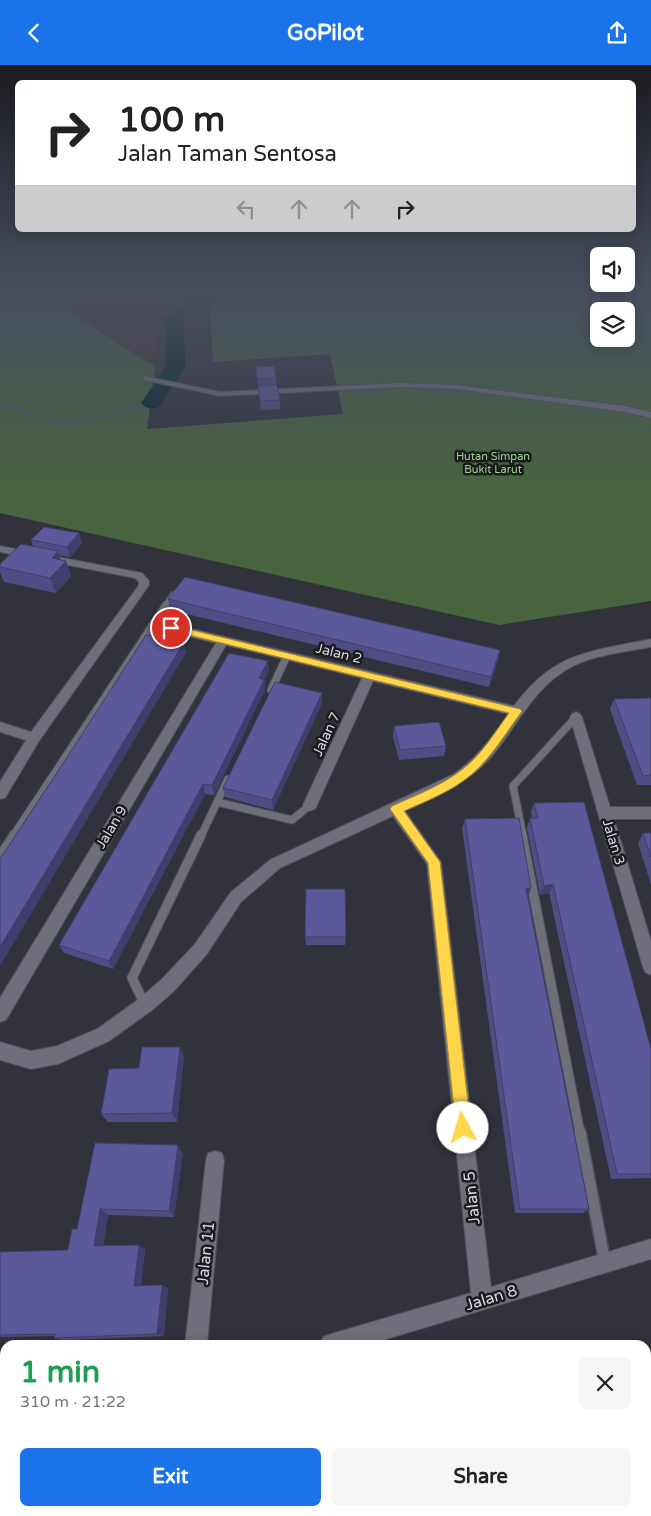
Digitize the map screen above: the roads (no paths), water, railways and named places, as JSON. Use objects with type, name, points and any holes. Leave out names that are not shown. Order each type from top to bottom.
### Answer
[{"type":"street","points":[[148,378],[220,394],[401,385],[457,387],[625,409],[651,415]]},
{"type":"street","points":[[0,549],[16,557],[138,575],[144,581],[144,585],[34,739],[0,794]]},
{"type":"street","name":"Jalan 2","points":[[154,624],[516,711]]},
{"type":"street","name":"Jalan 9","points":[[0,1014],[223,641]]},
{"type":"street","points":[[0,1051],[31,1060],[58,1055],[103,1035],[168,985],[201,949],[236,897],[275,864],[444,787],[460,777],[478,762],[516,711],[556,670],[570,663],[651,643]]},
{"type":"street","name":"Jalan 7","points":[[310,805],[369,676]]},
{"type":"street","name":"Jalan 3","points":[[576,717],[651,967]]},
{"type":"street","points":[[0,727],[34,739]]},
{"type":"street","name":"Jalan 5","points":[[396,809],[434,862],[482,1300]]},
{"type":"street","points":[[605,813],[651,813]]},
{"type":"street","name":"Jalan 11","points":[[197,1340],[215,1160]]},
{"type":"street","name":"Jalan 8","points":[[348,1340],[651,1249]]},
{"type":"lane","points":[[0,855],[180,585]]},
{"type":"lane","points":[[266,699],[287,656]]},
{"type":"lane","points":[[576,717],[513,786],[605,1263]]},
{"type":"lane","points":[[144,1005],[132,978],[234,767]]},
{"type":"lane","points":[[217,802],[292,820],[310,805]]},
{"type":"waterway","points":[[152,403],[176,366],[176,358]]},
{"type":"waterway","points":[[0,403],[55,422],[96,419],[152,403]]},
{"type":"park label","name":"Hutan Simpan Bukit Larut","points":[[493,462]]}]
